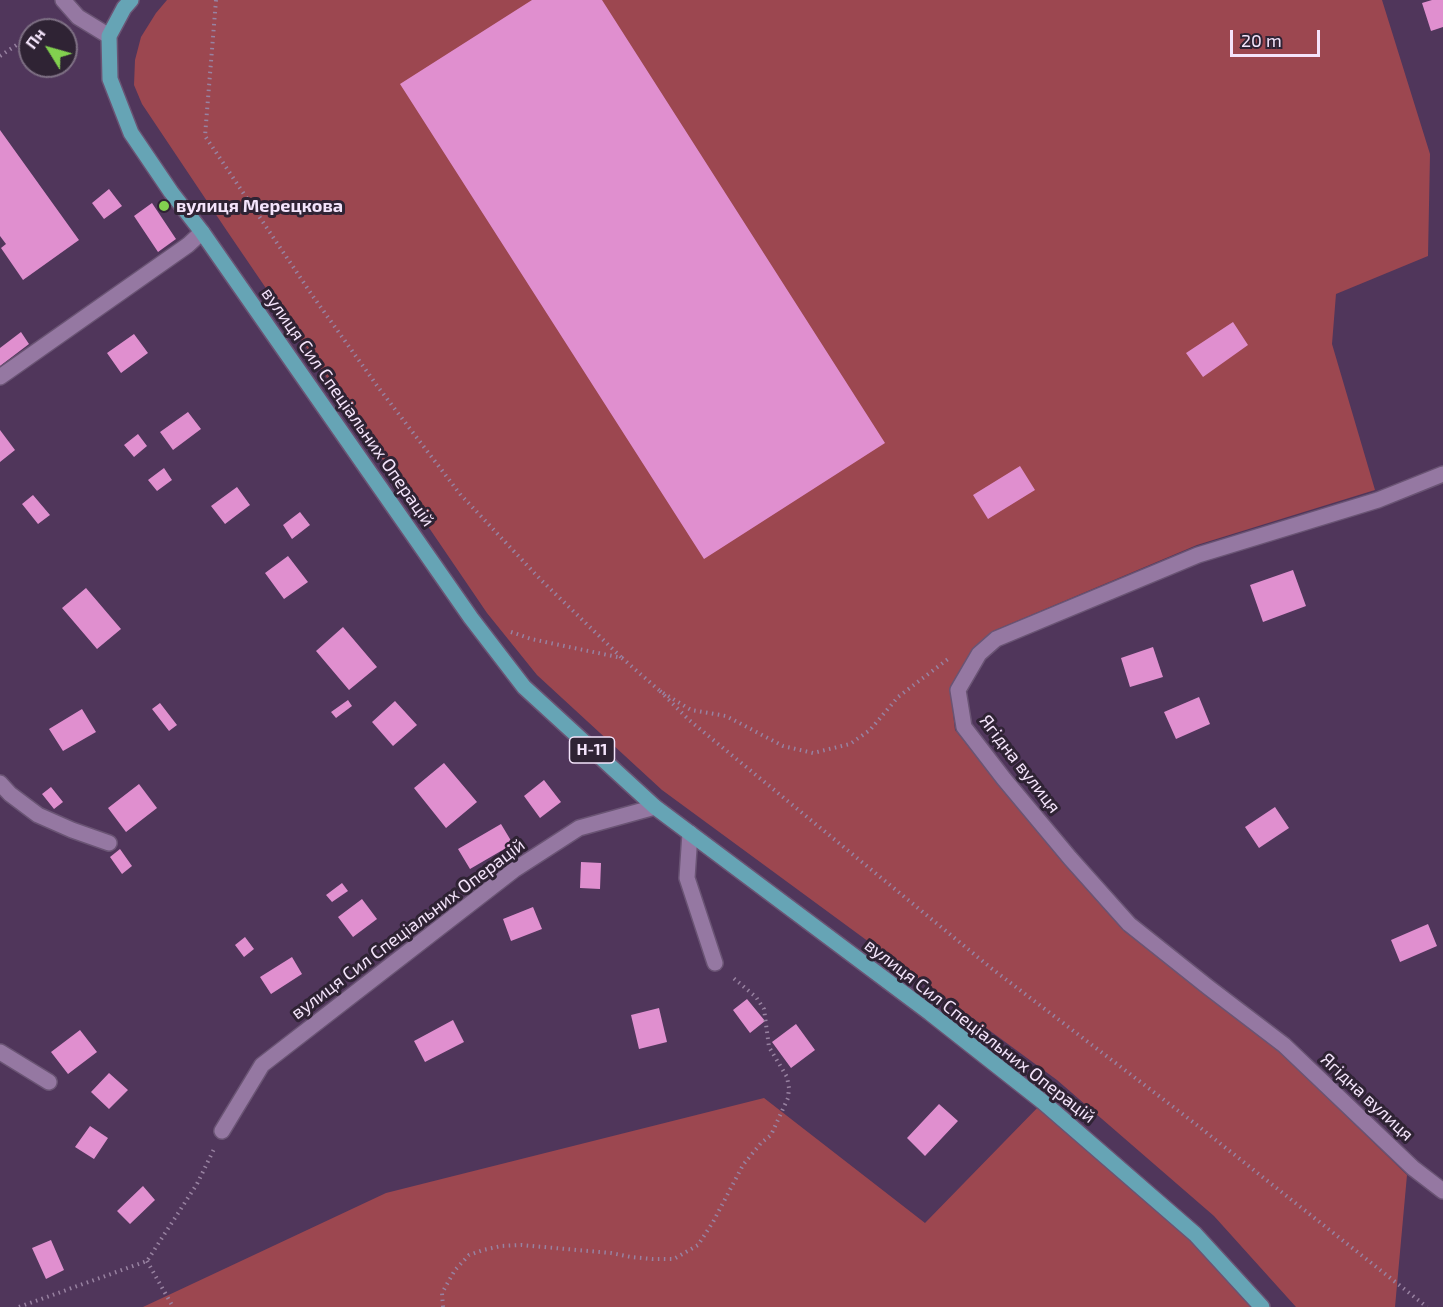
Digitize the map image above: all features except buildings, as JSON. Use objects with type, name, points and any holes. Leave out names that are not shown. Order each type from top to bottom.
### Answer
[{"type":"main road","name":"Н-11","points":[[109,36],[124,8],[131,0]]},
{"type":"main road","name":"вулиця Сил Спеціальних Операцій","points":[[109,36],[110,79],[131,133],[471,618],[524,687],[655,807],[930,1013],[1043,1102],[1195,1234],[1262,1307]]},
{"type":"street","points":[[63,0],[78,17],[109,36]]},
{"type":"street","points":[[0,377],[188,245],[202,232]]},
{"type":"street","name":"Ягідна вулиця","points":[[1443,474],[1378,500],[1198,555],[996,639],[979,654],[958,690],[964,727],[1070,858],[1129,924],[1284,1045],[1413,1168],[1443,1191]]},
{"type":"street","points":[[0,783],[10,794],[38,815],[109,843]]},
{"type":"street","name":"вулиця Сил Спеціальних Операцій","points":[[222,1131],[262,1065],[514,870],[579,828],[655,807]]},
{"type":"street","points":[[690,833],[687,878],[716,963]]},
{"type":"street","points":[[0,1052],[49,1082]]},
{"type":"path","points":[[216,0],[205,136],[318,304],[460,494],[541,580],[689,720],[991,968],[1184,1114],[1427,1307]]},
{"type":"path","points":[[0,56],[18,44]]},
{"type":"path","points":[[471,618],[531,639],[622,658]]},
{"type":"path","points":[[660,691],[691,710],[726,716],[783,746],[813,753],[850,744],[870,730],[898,697],[948,659],[958,655]]},
{"type":"path","points":[[443,1307],[442,1293],[454,1270],[469,1255],[483,1250],[521,1245],[651,1259],[674,1259],[698,1245],[743,1165],[771,1134],[788,1098],[789,1088],[787,1077],[769,1047],[764,1009],[756,997],[735,978],[723,972],[716,963]]},
{"type":"path","points":[[19,1307],[147,1261],[197,1184],[222,1131]]},
{"type":"path","points":[[147,1261],[173,1307]]},
{"type":"shaded area","points":[[167,0],[1382,0],[1430,154],[1428,256],[1336,294],[1332,344],[1375,490],[1197,545],[993,631],[971,652],[950,687],[955,730],[1064,864],[1124,931],[1280,1052],[1407,1175],[1395,1307],[1296,1307],[1214,1216],[1057,1080],[662,790],[537,675],[487,613],[142,104],[134,85],[135,60],[141,37]]},
{"type":"shaded area","points":[[764,1098],[925,1223],[1043,1102],[1195,1234],[1262,1307],[143,1307],[386,1193]]},
{"type":"place","name":"вулиця Мерецкова","points":[[164,206]]}]
